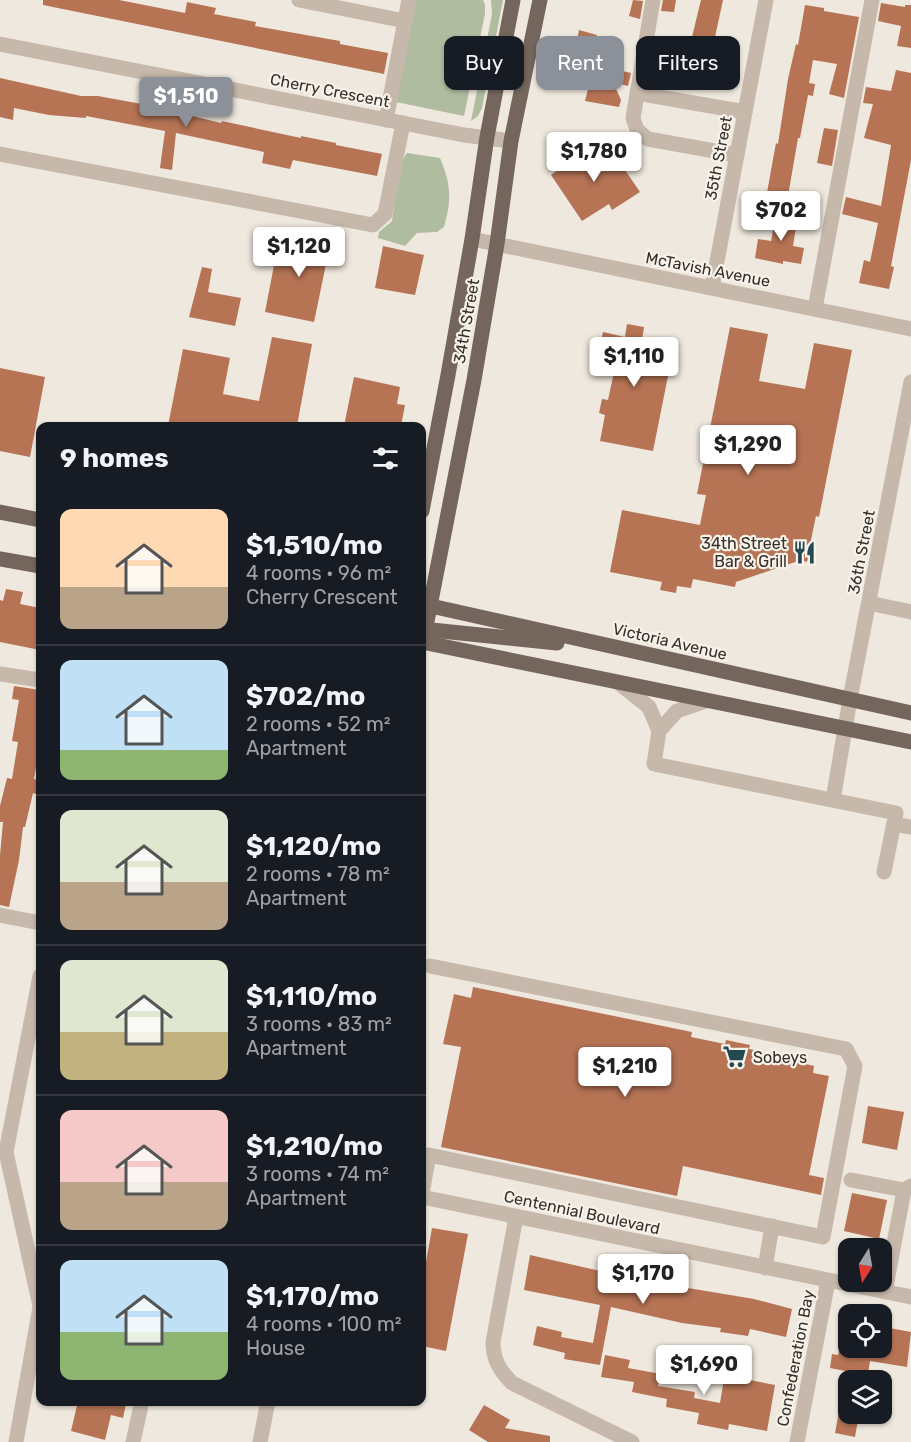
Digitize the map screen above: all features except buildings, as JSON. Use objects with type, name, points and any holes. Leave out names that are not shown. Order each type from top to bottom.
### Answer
[{"type":"main road","name":"34th Street","points":[[426,490],[513,0]]},
{"type":"main road","name":"34th Street","points":[[426,601],[474,380],[512,141],[540,0]]},
{"type":"main road","points":[[448,375],[474,380]]},
{"type":"main road","points":[[0,512],[36,519]]},
{"type":"main road","points":[[0,559],[36,565]]},
{"type":"main road","name":"Victoria Avenue","points":[[426,606],[911,713]]},
{"type":"main road","points":[[426,638],[632,651]]},
{"type":"main road","points":[[426,639],[620,684],[911,742]]},
{"type":"street","points":[[299,0],[405,21]]},
{"type":"street","points":[[386,120],[409,0]]},
{"type":"street","points":[[652,0],[633,118],[637,130],[648,139],[737,155]]},
{"type":"street","name":"35th Street","points":[[712,288],[766,0]]},
{"type":"street","points":[[815,309],[872,0]]},
{"type":"street","name":"Cherry Crescent","points":[[0,44],[386,120],[512,141]]},
{"type":"street","points":[[637,93],[745,112]]},
{"type":"street","points":[[0,154],[373,225],[385,214],[403,123]]},
{"type":"street","name":"McTavish Avenue","points":[[472,239],[911,329]]},
{"type":"street","name":"36th Street","points":[[833,800],[850,699],[911,382]]},
{"type":"street","points":[[869,603],[911,612]]},
{"type":"street","points":[[0,674],[36,680]]},
{"type":"street","points":[[620,684],[649,707],[659,731],[654,764],[896,813],[884,872]]},
{"type":"street","points":[[659,731],[677,711],[706,701]]},
{"type":"street","points":[[894,824],[911,828]]},
{"type":"street","points":[[0,915],[36,923]]},
{"type":"street","points":[[426,1173],[429,1155],[823,1237],[855,1066],[846,1049],[430,966]]},
{"type":"street","points":[[36,997],[6,1152],[36,1288]]},
{"type":"street","points":[[851,1180],[907,1188],[892,1259]]},
{"type":"street","name":"Centennial Boulevard","points":[[426,1197],[838,1283]]},
{"type":"street","points":[[516,1217],[494,1334],[493,1353],[496,1363],[513,1383],[633,1442]]},
{"type":"street","points":[[765,1268],[772,1226]]},
{"type":"street","name":"Confederation Bay","points":[[797,1442],[828,1281]]},
{"type":"street","name":"Centennial Boulevard","points":[[885,1292],[911,1298]]},
{"type":"street","points":[[16,1442],[36,1329]]},
{"type":"street","points":[[133,1442],[141,1406]]},
{"type":"street","points":[[260,1442],[267,1406]]},
{"type":"green space","points":[[416,0],[483,0],[485,14],[480,36],[444,36],[444,90],[469,90],[464,116],[396,102]]},
{"type":"green space","points":[[491,0],[503,0],[496,36],[488,36],[492,14]]},
{"type":"green space","points":[[477,90],[486,90],[482,108],[478,116],[471,121]]},
{"type":"green space","points":[[407,153],[440,158],[448,184],[449,200],[444,227],[437,232],[417,233],[405,246],[378,238],[379,232],[392,221],[399,166]]},
{"type":"place","name":"34th Street Bar & Grill","points":[[805,552]]},
{"type":"place","name":"Sobeys","points":[[735,1057]]}]
